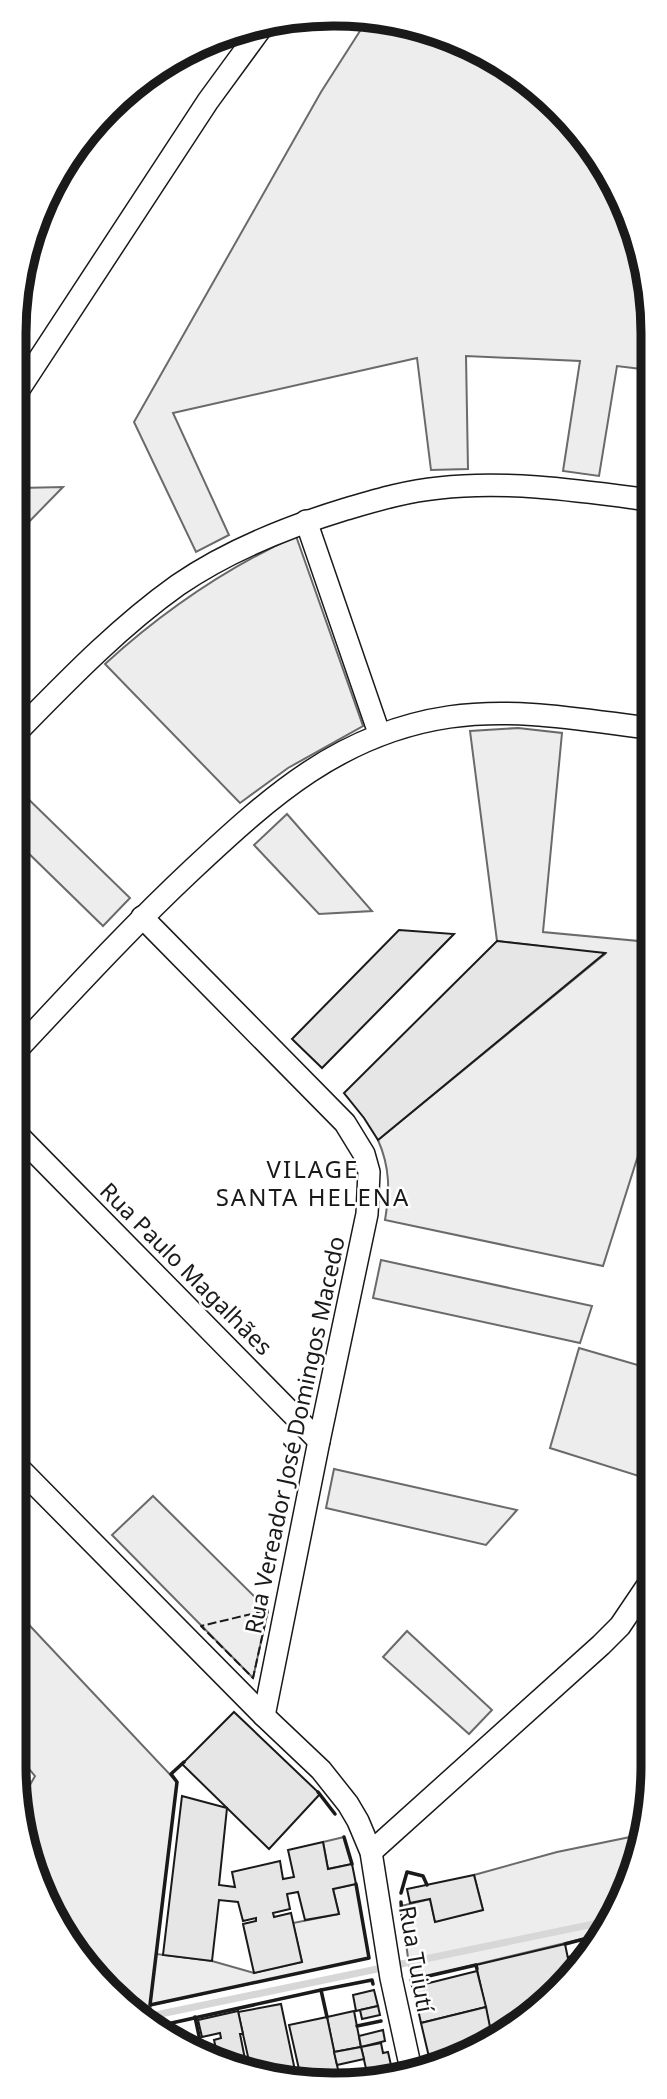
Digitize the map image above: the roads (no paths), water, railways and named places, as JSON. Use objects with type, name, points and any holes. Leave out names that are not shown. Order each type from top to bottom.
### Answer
[{"type":"street","points":[[26,379],[208,101],[255,37]]},
{"type":"street","points":[[26,723],[100,650],[179,585],[260,540],[306,521],[393,495],[440,488],[559,489],[641,499]]},
{"type":"street","points":[[306,521],[379,733]]},
{"type":"street","points":[[26,1040],[142,917],[265,803],[328,760],[379,733],[449,717],[482,714],[551,715],[641,728]]},
{"type":"street","name":"Rua Vereador José Domingos Macedo","points":[[142,917],[345,1123],[365,1154],[369,1172],[367,1214],[264,1716]]},
{"type":"street","name":"Rua Paulo Magalhães","points":[[26,1143],[319,1441]]},
{"type":"street","name":"Rua Tuiutí","points":[[26,1475],[335,1787],[358,1821],[371,1852],[391,1978],[410,2063]]},
{"type":"street","points":[[371,1852],[601,1645],[626,1618],[641,1595]]},
{"type":"waterway","points":[[155,2015],[597,1923]]},
{"type":"district","name":"VILAGE SANTA HELENA","points":[[313,1184]]}]
